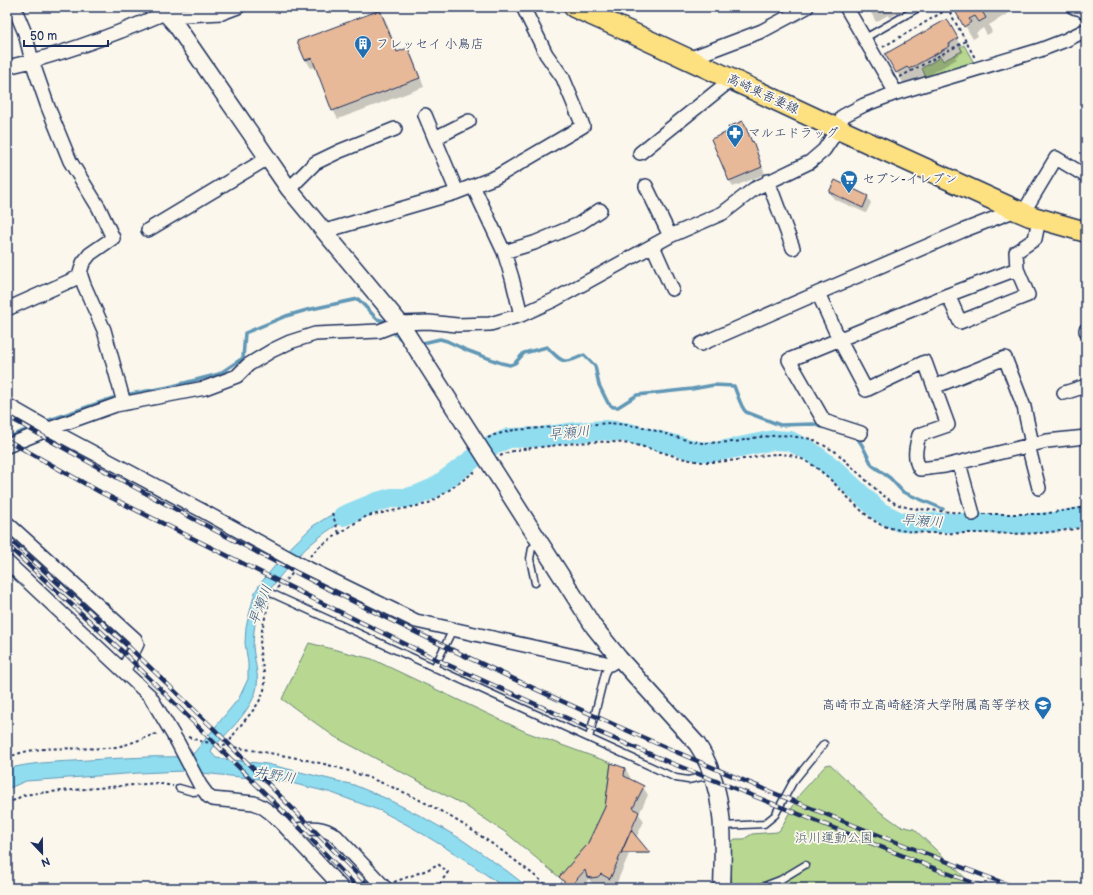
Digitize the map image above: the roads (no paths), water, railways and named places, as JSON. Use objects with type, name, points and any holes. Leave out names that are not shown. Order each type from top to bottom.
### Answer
[{"type":"main road","name":"高崎東吾妻線","points":[[574,7],[1026,214],[1086,232]]},
{"type":"street","points":[[14,7],[48,107],[70,161],[99,208],[113,238],[90,254],[83,263],[80,273],[104,330],[124,403]]},
{"type":"street","points":[[7,67],[76,48],[118,34],[164,12],[222,13],[238,7]]},
{"type":"street","points":[[325,231],[457,192],[496,177],[583,126],[563,78],[546,54],[523,7]]},
{"type":"street","points":[[688,59],[762,31],[807,7]]},
{"type":"street","points":[[846,7],[896,93]]},
{"type":"street","points":[[164,12],[176,26],[289,189],[400,323],[615,661],[697,744],[708,762],[718,793],[723,861],[722,888]]},
{"type":"street","points":[[7,446],[49,429],[124,403],[205,388],[237,376],[248,366],[272,350],[290,342],[315,334],[379,331],[400,323],[429,322],[457,325],[490,324],[521,315],[554,300],[670,236],[723,214],[754,189],[810,162],[824,150],[838,129],[843,116],[864,105],[896,93],[981,68],[1066,40],[1086,30]]},
{"type":"street","points":[[640,153],[732,79]]},
{"type":"street","points":[[425,115],[457,192]]},
{"type":"street","points":[[435,138],[469,121]]},
{"type":"street","points":[[289,189],[315,164],[340,151],[395,129]]},
{"type":"street","points":[[148,230],[268,158]]},
{"type":"street","points":[[701,344],[962,231],[1026,214],[1056,158],[1086,176]]},
{"type":"street","points":[[768,181],[793,248]]},
{"type":"street","points":[[473,186],[504,252],[521,315]]},
{"type":"street","points":[[646,186],[670,236]]},
{"type":"street","points":[[504,252],[534,243],[579,224],[600,210]]},
{"type":"street","points":[[948,295],[960,322],[1028,295],[1017,269],[1016,252],[1035,239],[1026,214]]},
{"type":"street","points":[[653,246],[672,289]]},
{"type":"street","points":[[862,433],[824,421],[789,360],[948,295],[1017,269]]},
{"type":"street","points":[[7,310],[81,276]]},
{"type":"street","points":[[818,293],[839,339],[866,390],[925,362],[948,425],[919,435],[915,452],[916,463],[920,469],[926,470],[959,463],[1047,441],[1086,437]]},
{"type":"street","points":[[934,387],[1005,358],[1024,407],[1039,488]]},
{"type":"street","points":[[1064,393],[1086,386]]},
{"type":"street","points":[[7,405],[201,510],[282,555],[297,566],[416,621],[615,661]]},
{"type":"street","points":[[959,463],[973,514]]},
{"type":"street","points":[[9,528],[135,639],[137,644],[124,670]]},
{"type":"street","points":[[7,562],[124,670],[154,701],[202,788],[212,799],[254,803],[260,805],[289,831],[341,888]]},
{"type":"street","points":[[289,831],[320,828],[328,831],[336,836],[384,887]]},
{"type":"lane","points":[[865,38],[918,8]]},
{"type":"lane","points":[[535,583],[530,559],[532,548],[540,543]]},
{"type":"lane","points":[[273,594],[676,778],[688,780],[713,774]]},
{"type":"lane","points":[[434,668],[453,629]]},
{"type":"lane","points":[[589,738],[605,673],[615,661]]},
{"type":"lane","points":[[721,826],[764,824],[775,815],[793,782],[824,744]]},
{"type":"lane","points":[[179,788],[193,792],[202,788]]},
{"type":"lane","points":[[759,888],[780,880],[805,865]]},
{"type":"water","name":"井野川","points":[[367,497],[369,509],[332,528],[311,544],[277,580],[268,593],[260,607],[255,623],[253,646],[257,688],[255,694],[242,716],[211,752],[216,758],[267,764],[354,785],[385,798],[461,839],[529,888],[505,888],[464,859],[413,828],[381,811],[332,793],[287,782],[183,771],[26,781],[7,789],[7,769],[24,765],[102,759],[179,757],[194,753],[239,698],[248,679],[248,663],[245,643],[246,627],[255,592],[260,584],[288,550],[313,526],[349,504]]},
{"type":"waterway","points":[[125,395],[169,387],[219,374],[243,358],[245,333],[286,316],[358,299],[377,319],[384,321]]},
{"type":"waterway","points":[[395,334],[402,340]]},
{"type":"waterway","points":[[423,343],[440,339],[466,350],[510,365],[515,363],[524,353],[547,347],[564,361],[572,360],[584,355],[595,366],[599,385],[608,403],[613,407],[618,407],[637,395],[714,385],[734,386],[746,412],[780,425],[813,424],[823,427]]},
{"type":"waterway","points":[[44,422],[113,398]]},
{"type":"waterway","points":[[7,438],[37,425]]},
{"type":"waterway","name":"早瀬川","points":[[343,516],[377,502],[391,498],[407,498],[434,488],[489,447],[509,438],[541,437],[605,430],[625,432],[698,451],[713,452],[774,440],[790,441],[810,451],[833,468],[880,512],[900,522],[1017,524],[1054,522],[1086,516]]},
{"type":"waterway","points":[[856,436],[872,465],[890,478],[903,492],[943,509]]},
{"type":"waterway","name":"早瀬川","points":[[952,516],[952,524]]},
{"type":"railway","points":[[7,416],[149,495],[293,571],[512,678],[639,736],[746,782],[908,847],[1017,888]]},
{"type":"railway","points":[[7,440],[100,492],[446,664],[671,763],[987,888]]},
{"type":"railway","points":[[7,537],[130,648],[213,728],[371,888]]},
{"type":"railway","points":[[7,545],[124,653],[313,841],[358,888]]},
{"type":"place","name":"フレッセイ 小鳥店","points":[[363,59]]},
{"type":"place","name":"マルエドラッグ","points":[[735,148]]},
{"type":"place","name":"セブン-イレブン","points":[[849,194]]},
{"type":"place","name":"高崎市立高崎経済大学附属高等学校","points":[[1043,720]]},
{"type":"park label","name":"浜川運動公園","points":[[834,838]]}]
